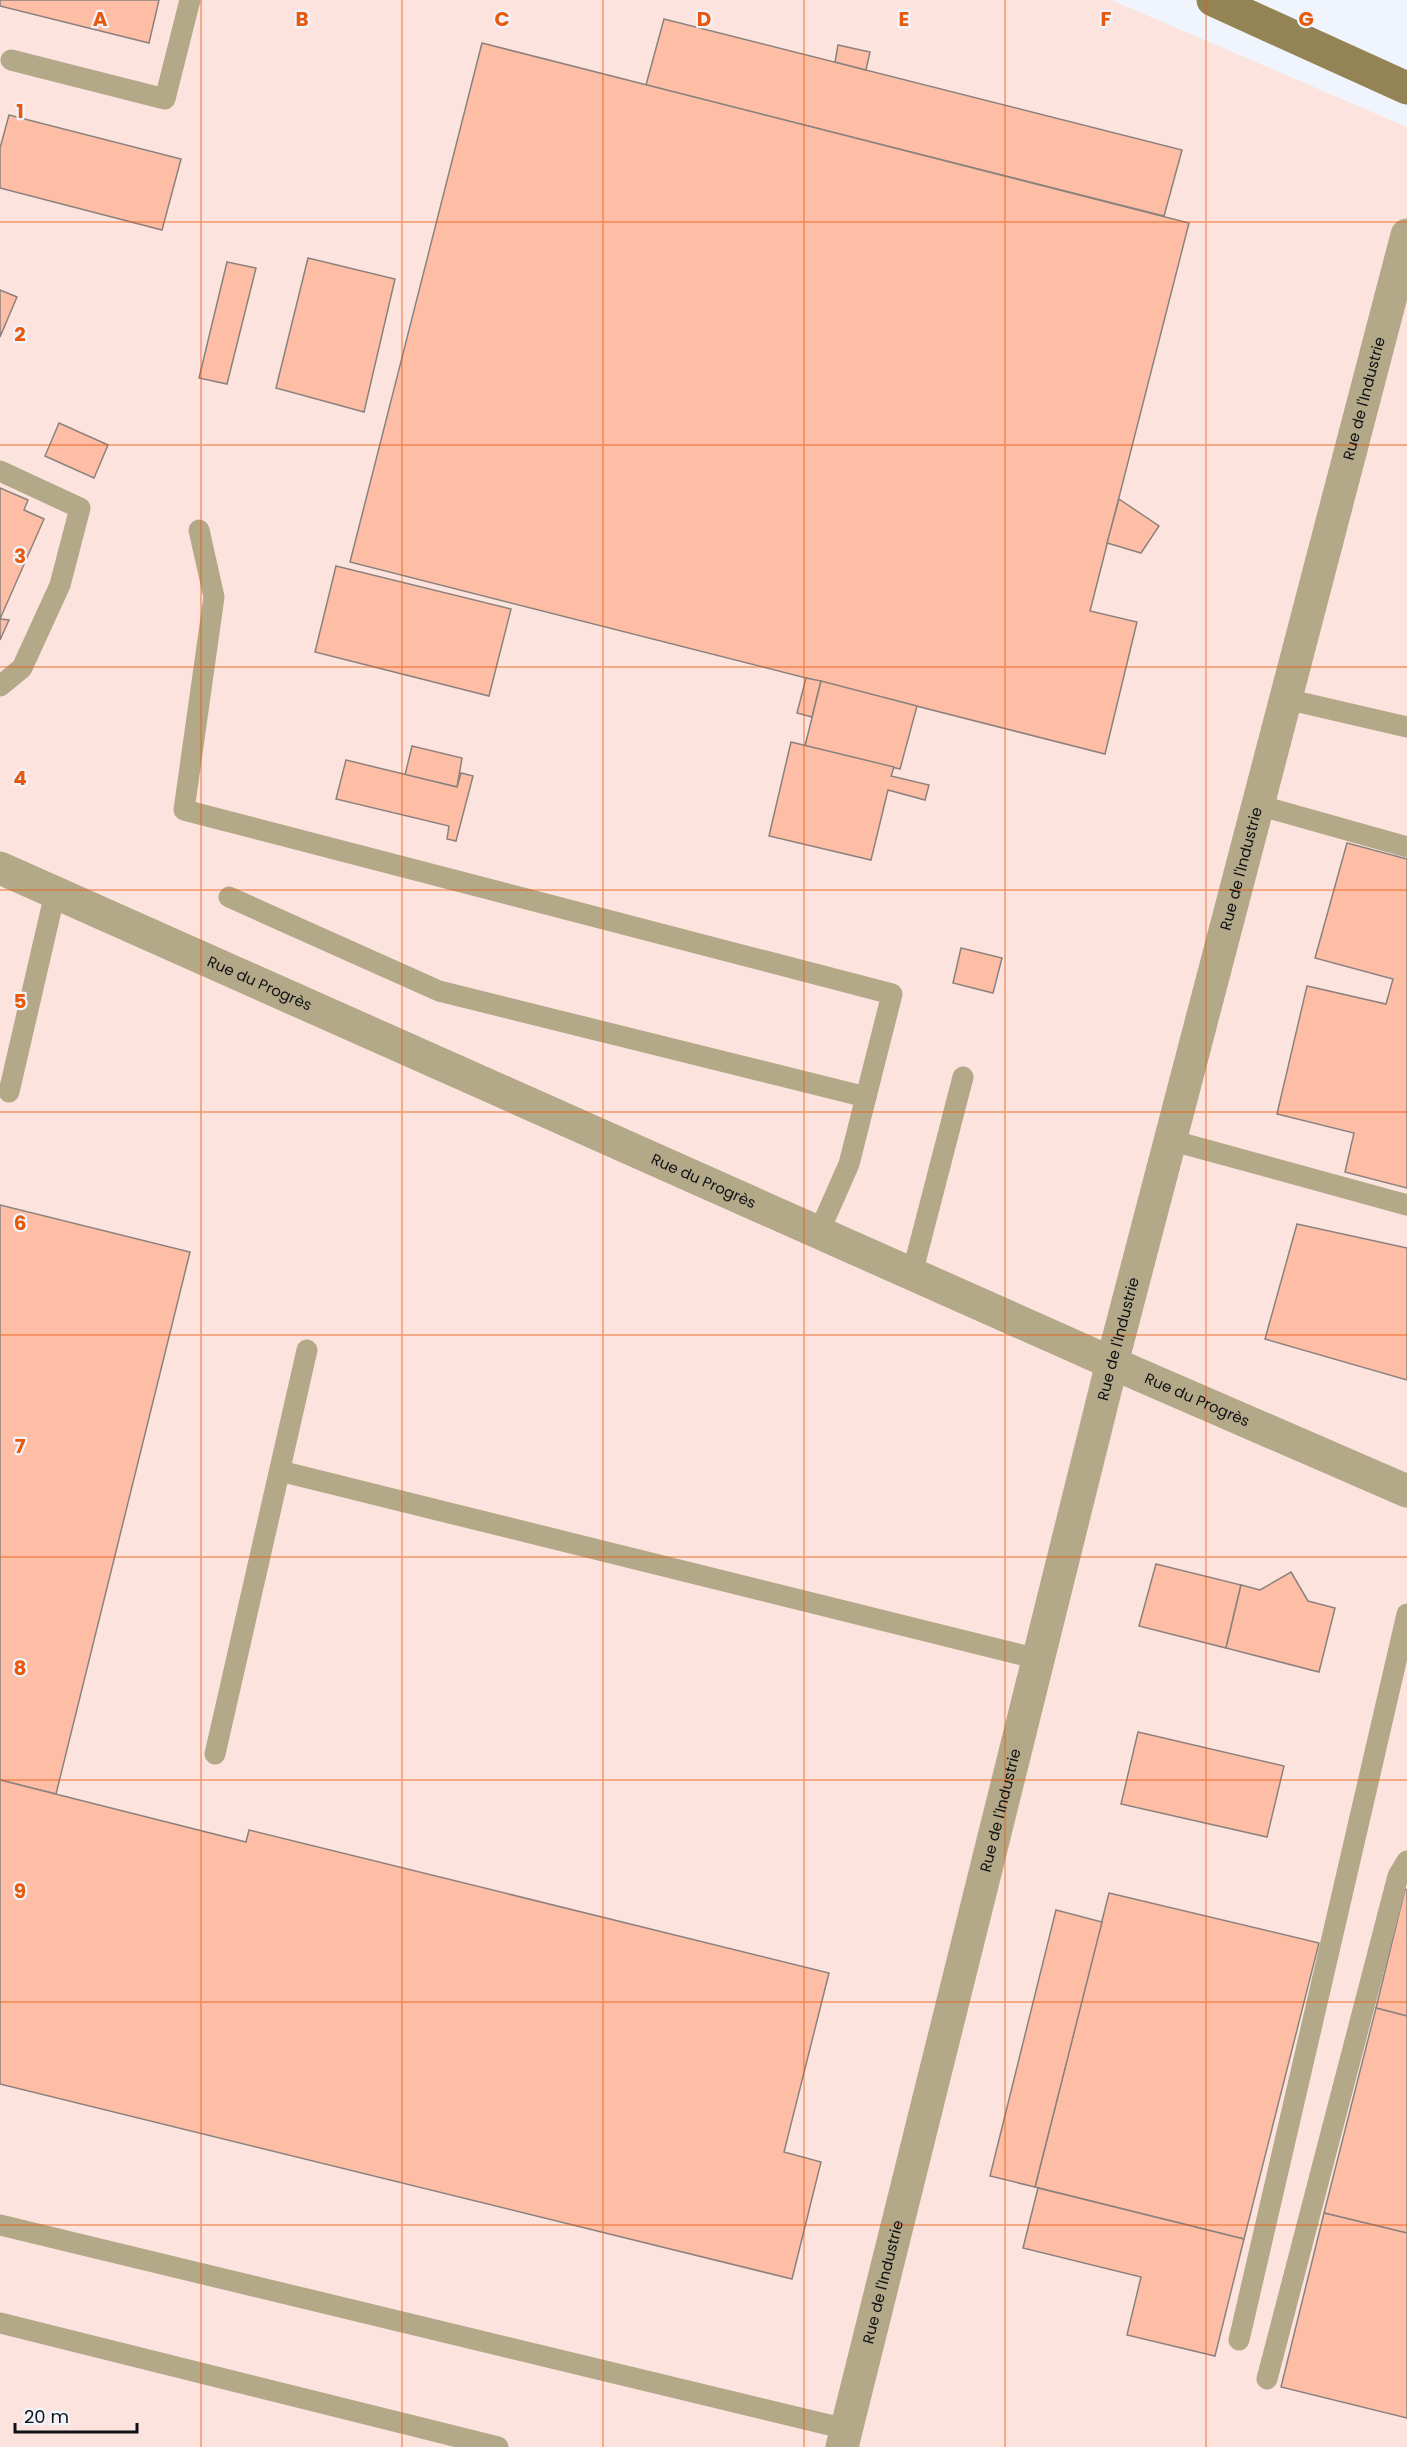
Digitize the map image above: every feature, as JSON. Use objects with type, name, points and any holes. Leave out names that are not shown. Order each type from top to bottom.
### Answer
[{"type":"main road","points":[[1213,0],[1407,88]]},
{"type":"street","name":"Rue de l'Industrie","points":[[844,2438],[1112,1363],[1407,235]]},
{"type":"street","name":"Rue du Progrès","points":[[0,868],[1112,1363],[1407,1491]]},
{"type":"lane","points":[[11,60],[165,99],[190,0]]},
{"type":"lane","points":[[0,471],[80,508],[60,585],[22,668],[0,686]]},
{"type":"lane","points":[[199,530],[214,597],[184,810],[892,994],[849,1164],[819,1232]]},
{"type":"lane","points":[[1286,699],[1407,727]]},
{"type":"lane","points":[[1258,805],[1407,847]]},
{"type":"lane","points":[[9,1092],[55,892]]},
{"type":"lane","points":[[229,897],[439,991],[866,1097]]},
{"type":"lane","points":[[912,1274],[963,1077]]},
{"type":"lane","points":[[1170,1140],[1407,1205]]},
{"type":"lane","points":[[215,1754],[307,1350]]},
{"type":"lane","points":[[280,1471],[1038,1659]]},
{"type":"lane","points":[[1239,2340],[1407,1614]]},
{"type":"lane","points":[[1267,2379],[1398,1876],[1407,1861]]},
{"type":"lane","points":[[0,2225],[844,2438]]},
{"type":"lane","points":[[0,2323],[498,2447]]},
{"type":"shaded area","points":[[0,0],[1111,0],[1407,127],[1407,2447],[0,2447]]},
{"type":"building","points":[[0,0],[159,0],[149,43],[0,6]]},
{"type":"building","points":[[664,19],[1182,150],[1164,216],[646,85]]},
{"type":"building","points":[[482,43],[1189,223],[1090,611],[1137,622],[1105,754],[350,562]]},
{"type":"building","points":[[838,45],[870,52],[866,70],[835,62]]},
{"type":"building","points":[[9,115],[181,159],[162,230],[0,188],[0,148]]},
{"type":"building","points":[[308,258],[395,279],[364,412],[276,388]]},
{"type":"building","points":[[227,262],[256,268],[227,384],[199,378]]},
{"type":"building","points":[[0,290],[17,297],[0,337]]},
{"type":"building","points":[[59,423],[108,445],[94,478],[45,456]]},
{"type":"building","points":[[0,488],[28,500],[24,510],[44,519],[0,619]]},
{"type":"building","points":[[1119,499],[1159,526],[1141,553],[1107,543]]},
{"type":"building","points":[[336,566],[511,609],[489,696],[315,652]]},
{"type":"building","points":[[0,619],[9,620],[0,640]]},
{"type":"building","points":[[806,678],[821,681],[812,717],[797,713]]},
{"type":"building","points":[[821,681],[917,706],[900,769],[805,746]]},
{"type":"building","points":[[791,742],[894,767],[891,776],[929,785],[925,800],[888,790],[871,860],[769,836]]},
{"type":"building","points":[[412,746],[462,758],[457,787],[405,775]]},
{"type":"building","points":[[346,760],[457,787],[461,773],[473,776],[456,841],[447,839],[449,826],[336,799]]},
{"type":"building","points":[[1347,843],[1407,859],[1407,1188],[1345,1172],[1354,1133],[1277,1114],[1307,986],[1386,1004],[1393,979],[1315,958]]},
{"type":"building","points":[[961,948],[1002,958],[993,993],[953,983]]},
{"type":"building","points":[[0,1205],[190,1252],[56,1794],[0,1780]]},
{"type":"building","points":[[1297,1224],[1407,1248],[1407,1380],[1265,1339]]},
{"type":"building","points":[[1156,1564],[1241,1585],[1226,1648],[1139,1626]]},
{"type":"building","points":[[1291,1572],[1308,1601],[1335,1608],[1319,1672],[1226,1648],[1241,1585],[1260,1590]]},
{"type":"building","points":[[1138,1732],[1284,1766],[1267,1837],[1121,1804]]},
{"type":"building","points":[[0,1780],[246,1842],[249,1830],[829,1973],[784,2152],[821,2162],[792,2279],[0,2084]]},
{"type":"building","points":[[1405,1889],[1407,1890],[1407,2016],[1376,2008]]},
{"type":"building","points":[[1109,1893],[1319,1943],[1244,2239],[1035,2187]]},
{"type":"building","points":[[1056,1910],[1102,1922],[1035,2187],[990,2176]]},
{"type":"building","points":[[1376,2008],[1407,2016],[1407,2233],[1324,2213]]},
{"type":"building","points":[[1038,2188],[1244,2239],[1215,2356],[1127,2335],[1141,2277],[1023,2248]]},
{"type":"building","points":[[1324,2213],[1407,2233],[1407,2418],[1281,2387]]}]
